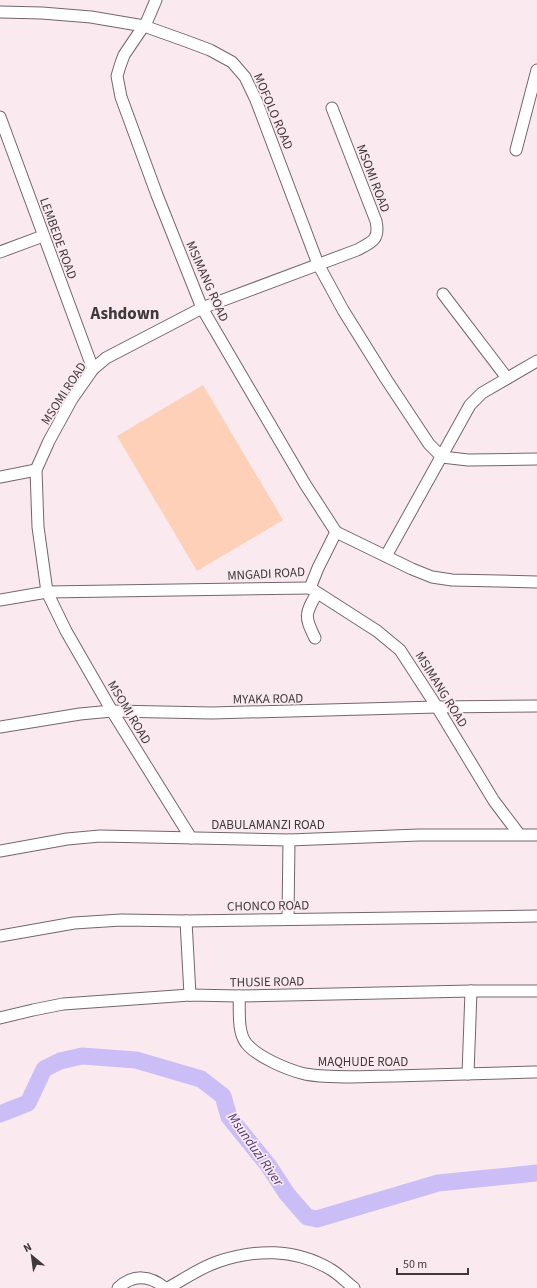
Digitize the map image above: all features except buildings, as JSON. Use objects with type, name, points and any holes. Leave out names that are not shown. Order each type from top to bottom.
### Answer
[{"type":"street","name":"MSIMANG ROAD","points":[[156,0],[151,14],[124,55],[117,76],[121,97],[157,195],[202,308],[304,484],[336,532]]},
{"type":"street","name":"MOFOLO ROAD","points":[[0,12],[76,15],[144,26],[210,50],[225,58],[238,68],[245,77],[256,100],[318,264],[386,379],[429,444],[442,457]]},
{"type":"street","points":[[516,150],[537,70]]},
{"type":"street","name":"MSOMI ROAD","points":[[191,838],[112,711],[66,631],[47,592],[38,527],[36,470],[49,441],[69,405],[93,369],[106,358],[202,308],[318,264],[368,244],[374,240],[378,231],[369,202],[332,108]]},
{"type":"street","name":"LEMBEDE ROAD","points":[[1,124],[93,369]]},
{"type":"street","points":[[0,252],[43,236]]},
{"type":"street","points":[[443,294],[507,378]]},
{"type":"street","points":[[386,556],[470,406],[482,393],[537,361]]},
{"type":"street","points":[[442,457],[468,460],[537,459]]},
{"type":"street","points":[[0,477],[36,470]]},
{"type":"street","points":[[336,532],[432,577],[452,580],[537,582]]},
{"type":"street","name":"MNGADI ROAD","points":[[0,600],[47,592],[313,590],[318,568],[336,532]]},
{"type":"street","name":"MSIMANG ROAD","points":[[313,590],[377,632],[400,650],[437,707],[494,801],[519,834]]},
{"type":"street","points":[[313,590],[306,617],[315,638]]},
{"type":"street","name":"MYAKA ROAD","points":[[0,727],[80,714],[112,711],[219,712],[537,706]]},
{"type":"street","name":"DABULAMANZI ROAD","points":[[0,851],[67,839],[100,836],[289,840],[419,835],[537,835]]},
{"type":"street","points":[[288,918],[289,840]]},
{"type":"street","name":"CHONCO ROAD","points":[[0,936],[74,923],[121,920],[186,921],[288,918],[537,916]]},
{"type":"street","points":[[186,921],[190,995]]},
{"type":"street","points":[[468,1074],[471,991]]},
{"type":"street","name":"THUSIE ROAD","points":[[0,1018],[63,1004],[190,995],[239,996],[537,991]]},
{"type":"street","name":"MAQHUDE ROAD","points":[[239,996],[241,1031],[247,1044],[264,1057],[292,1070],[328,1076],[537,1072]]},
{"type":"street","points":[[168,1288],[192,1274],[216,1263],[237,1257],[273,1252],[290,1254],[314,1260],[331,1269],[354,1288]]},
{"type":"street","points":[[118,1288],[131,1279],[140,1277],[147,1277],[158,1282],[165,1288]]},
{"type":"shaded area","points":[[203,385],[283,520],[197,571],[117,436]]},
{"type":"waterway","name":"Msunduzi River","points":[[0,1114],[28,1103],[44,1069],[60,1061],[82,1056],[136,1060],[201,1079],[223,1096],[229,1117],[268,1165],[287,1194],[307,1217],[317,1219],[438,1183],[537,1173]]},
{"type":"district","name":"Ashdown","points":[[125,313]]}]
